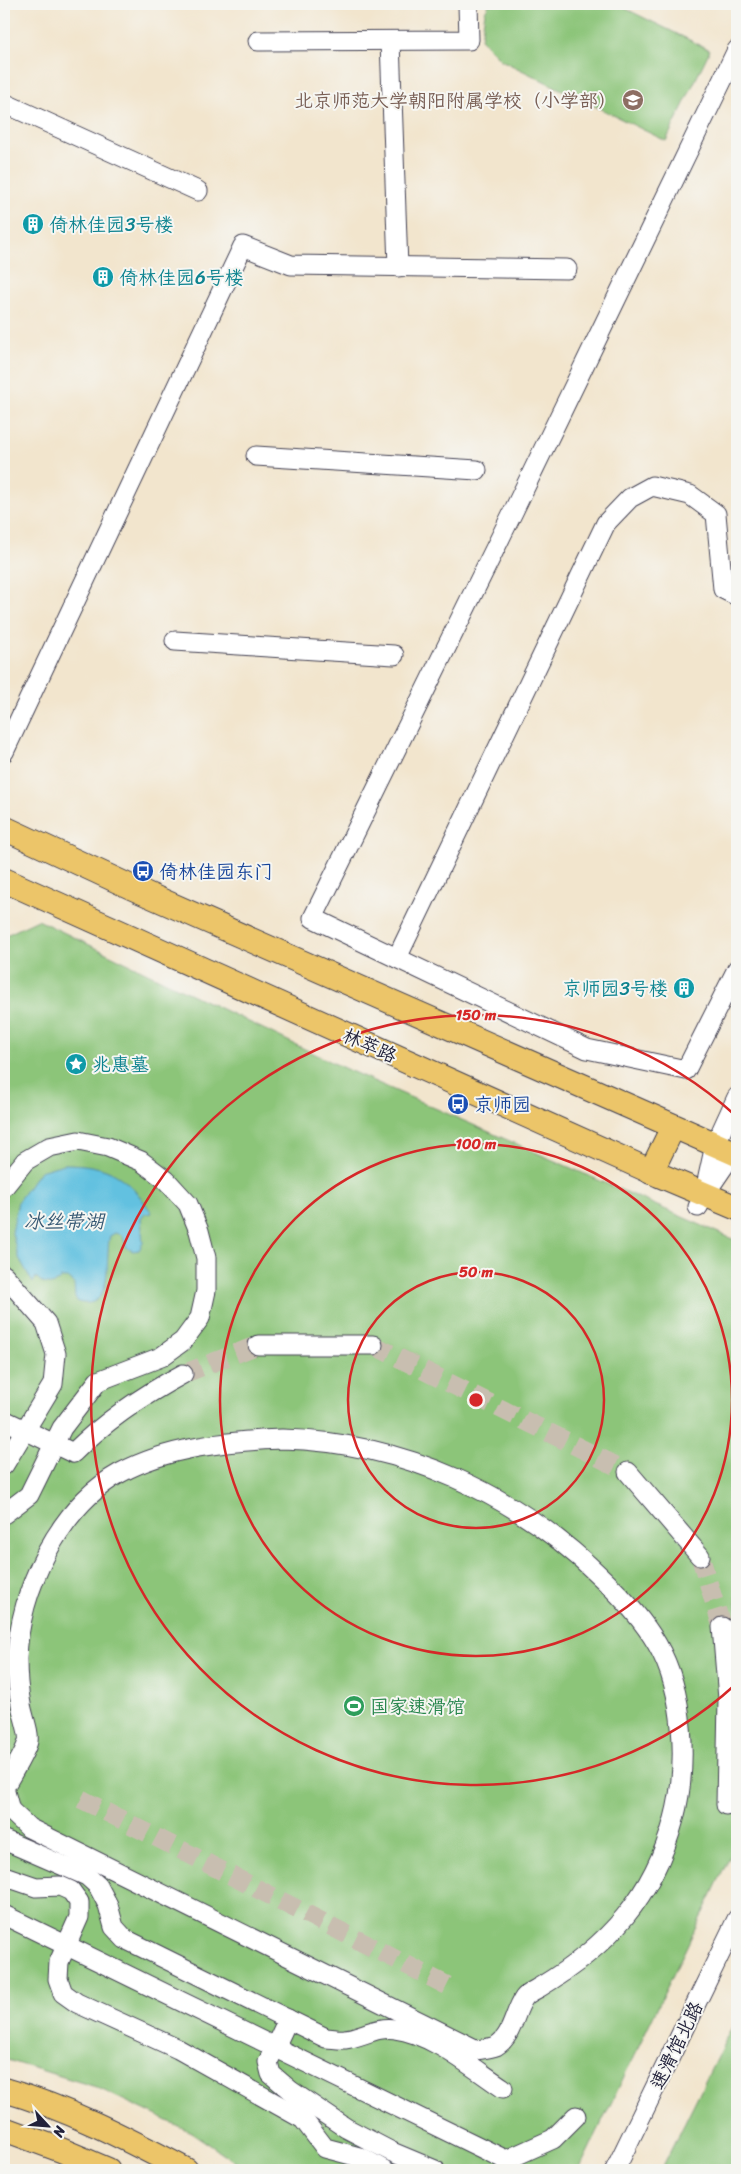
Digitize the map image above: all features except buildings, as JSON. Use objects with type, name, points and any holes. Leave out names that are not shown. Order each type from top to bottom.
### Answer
[{"type":"main road","points":[[4,828],[133,888],[673,1127],[731,1150]]},
{"type":"main road","name":"林萃路","points":[[4,880],[651,1172],[701,1201],[737,1208]]},
{"type":"main road","points":[[651,1172],[673,1127]]},
{"type":"main road","points":[[4,2090],[47,2104],[121,2136],[186,2170]]},
{"type":"main road","points":[[4,2129],[69,2153],[108,2170]]},
{"type":"street","points":[[258,41],[469,40],[468,4]]},
{"type":"street","points":[[390,40],[398,267]]},
{"type":"street","points":[[737,50],[313,918],[587,1049],[686,1070],[737,969]]},
{"type":"street","points":[[4,103],[198,191]]},
{"type":"street","points":[[4,752],[243,246],[290,265],[567,269]]},
{"type":"street","points":[[256,456],[477,470]]},
{"type":"street","points":[[397,958],[606,523],[630,498],[652,486],[690,495],[716,514],[723,589],[737,596]]},
{"type":"street","points":[[175,641],[394,655]]},
{"type":"street","points":[[701,1201],[731,1150],[737,1097]]},
{"type":"street","points":[[4,1187],[25,1161],[49,1147],[78,1141],[108,1147],[141,1161],[166,1180],[188,1204],[199,1231],[206,1258],[206,1291],[200,1318],[183,1341],[161,1357],[98,1381],[62,1428],[29,1495],[4,1514]]},
{"type":"street","points":[[4,1275],[46,1323],[56,1354],[53,1384],[4,1465]]},
{"type":"street","points":[[258,1345],[373,1345]]},
{"type":"street","points":[[4,1420],[72,1453],[93,1433],[119,1413],[183,1374]]},
{"type":"street","points":[[4,1411],[25,1431]]},
{"type":"street","points":[[302,1439],[370,1450],[436,1470],[499,1499],[558,1539],[626,1601],[657,1644],[674,1690],[682,1739],[682,1763],[680,1788],[669,1836],[650,1881],[633,1906],[593,1951],[575,1965],[525,1996],[508,2033],[496,2046],[477,2050],[29,1828],[10,1810],[4,1788],[29,1740],[26,1727],[21,1704],[18,1666],[19,1636],[23,1613],[29,1591],[48,1549],[61,1530],[88,1499],[120,1474],[149,1461],[180,1452],[240,1441],[302,1439]]},
{"type":"street","points":[[628,1472],[700,1556]]},
{"type":"street","points":[[722,1627],[728,1699],[726,1805]]},
{"type":"street","points":[[4,1840],[87,1876],[98,1886],[108,1905],[114,1927],[125,1938],[326,2038],[345,2039],[371,2031],[394,2028],[418,2035],[440,2047],[503,2088]]},
{"type":"street","points":[[4,1876],[36,1888],[60,1886],[71,1891],[79,1902],[79,1918],[59,1962],[58,1979],[63,1994],[77,2003],[178,2049],[303,2119],[325,2148],[363,2158],[384,2170]]},
{"type":"street","points":[[4,1915],[506,2160],[553,2138],[576,2116]]},
{"type":"street","name":"速滑馆北路","points":[[615,2170],[737,1919]]},
{"type":"street","points":[[288,2019],[268,2062],[271,2074],[291,2091],[346,2128],[392,2152],[435,2170]]},
{"type":"green space","name":"北京师范大学朝阳附属学校（小学部）","points":[[489,4],[616,4],[710,50],[666,141],[501,60],[481,39],[485,12]]},
{"type":"green space","name":"国家速滑馆","points":[[38,920],[346,1069],[737,1241],[737,1842],[579,2170],[247,2170],[191,2132],[96,2087],[4,2059],[4,936]]},
{"type":"green space","points":[[737,2017],[737,2170],[661,2170]]},
{"type":"water","name":"冰丝带湖","points":[[64,1164],[93,1166],[115,1175],[134,1190],[152,1213],[145,1214],[141,1219],[143,1243],[139,1250],[133,1251],[127,1248],[122,1235],[115,1233],[110,1236],[106,1280],[103,1291],[98,1299],[90,1303],[78,1302],[75,1297],[74,1283],[68,1278],[61,1278],[52,1285],[43,1283],[36,1277],[33,1283],[18,1256],[12,1233],[18,1201],[40,1171]]},
{"type":"tunnel","points":[[183,1374],[258,1345]]},
{"type":"tunnel","points":[[373,1345],[628,1472]]},
{"type":"tunnel","points":[[700,1556],[722,1627]]},
{"type":"tunnel","points":[[81,1799],[454,1989]]},
{"type":"place","name":"北京师范大学朝阳附属学校（小学部）","points":[[633,100]]},
{"type":"place","name":"倚林佳园3号楼","points":[[33,224]]},
{"type":"place","name":"倚林佳园6号楼","points":[[103,277]]},
{"type":"place","name":"倚林佳园东门","points":[[143,871]]},
{"type":"place","name":"京师园3号楼","points":[[684,988]]},
{"type":"place","name":"兆惠墓","points":[[76,1064]]},
{"type":"place","name":"京师园","points":[[458,1104]]},
{"type":"place","name":"国家速滑馆","points":[[354,1706]]}]
